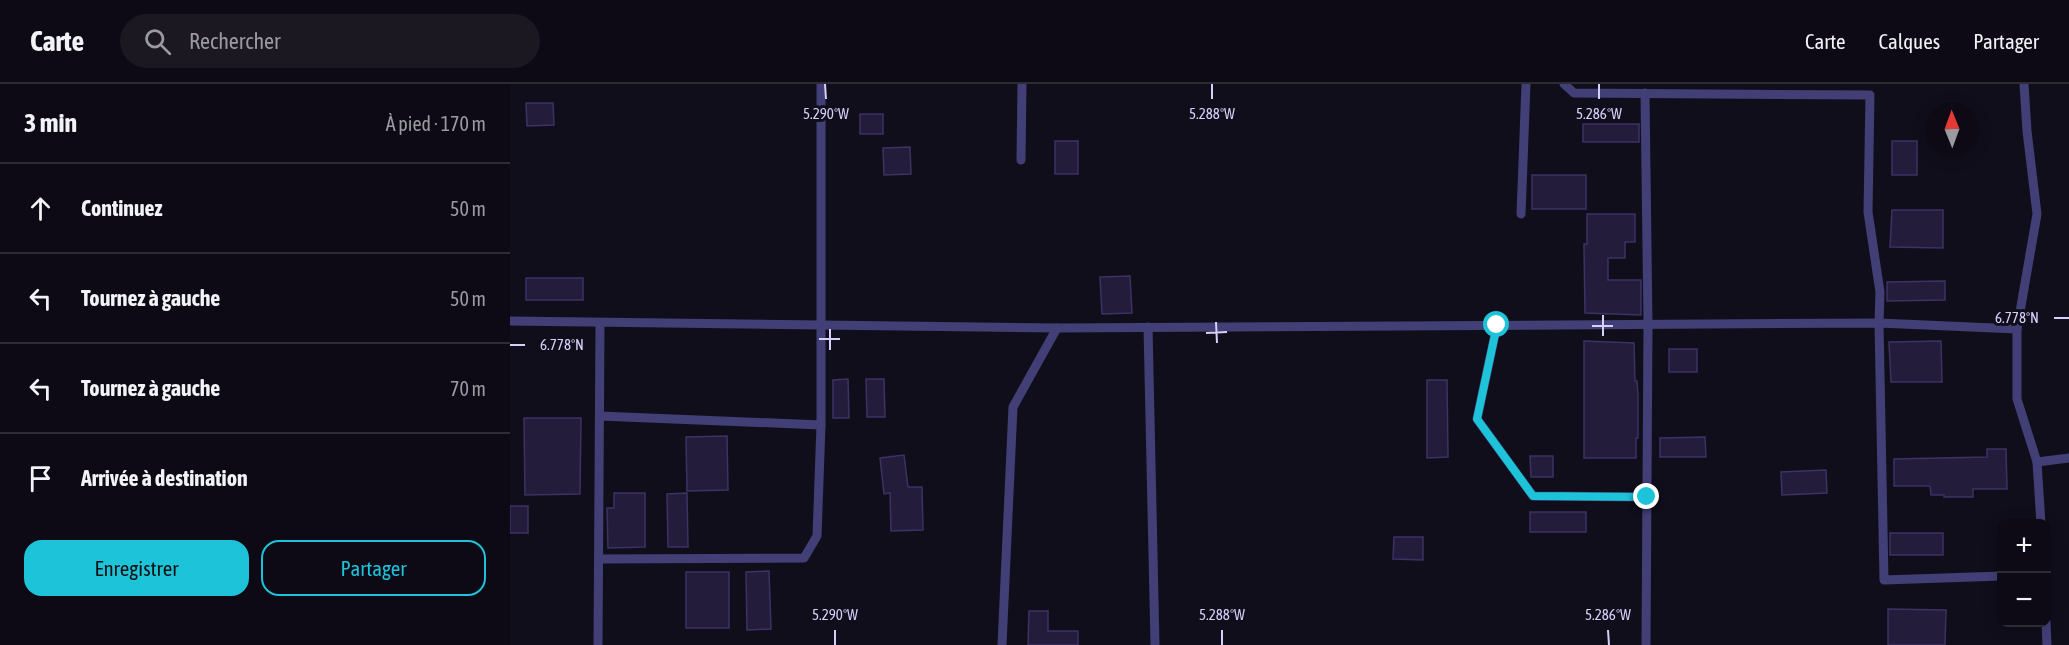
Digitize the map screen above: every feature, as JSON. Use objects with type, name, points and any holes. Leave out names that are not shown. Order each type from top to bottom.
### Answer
[{"type":"street","points":[[599,559],[804,558],[817,536],[821,424],[821,84]]},
{"type":"street","points":[[1021,160],[1022,84]]},
{"type":"street","points":[[1521,214],[1526,84]]},
{"type":"street","points":[[1564,84],[1574,93],[1870,95],[1868,212],[1880,292],[1884,580],[1997,576]]},
{"type":"street","points":[[2024,84],[2037,214],[2017,329],[2017,399],[2037,462],[2041,519]]},
{"type":"street","points":[[1645,93],[1648,325],[1646,645]]},
{"type":"street","points":[[510,321],[600,324],[1057,328],[1879,323],[2017,329]]},
{"type":"street","points":[[598,645],[600,324]]},
{"type":"street","points":[[1497,325],[1477,419],[1533,496],[1647,497]]},
{"type":"street","points":[[1148,327],[1155,645]]},
{"type":"street","points":[[1002,645],[1013,407],[1057,328]]},
{"type":"street","points":[[600,416],[821,424]]},
{"type":"street","points":[[2037,462],[2069,458]]},
{"type":"street","points":[[2046,627],[2047,645]]},
{"type":"building","points":[[526,103],[553,103],[554,125],[527,126]]},
{"type":"building","points":[[860,114],[883,114],[883,134],[860,134]]},
{"type":"building","points":[[1583,124],[1639,124],[1639,142],[1583,142]]},
{"type":"building","points":[[1055,141],[1078,141],[1078,174],[1055,174]]},
{"type":"building","points":[[1892,141],[1917,141],[1917,175],[1892,175]]},
{"type":"building","points":[[910,147],[911,174],[884,175],[883,148]]},
{"type":"building","points":[[1532,175],[1586,175],[1586,209],[1532,209]]},
{"type":"building","points":[[1892,210],[1943,210],[1943,248],[1890,247]]},
{"type":"building","points":[[1587,214],[1635,214],[1635,242],[1625,242],[1625,258],[1608,258],[1608,280],[1641,280],[1641,315],[1585,313],[1584,244],[1587,244]]},
{"type":"building","points":[[1130,276],[1132,313],[1102,314],[1100,277]]},
{"type":"building","points":[[526,278],[583,278],[583,300],[526,300]]},
{"type":"building","points":[[1945,281],[1945,300],[1887,301],[1887,282]]},
{"type":"building","points":[[1584,341],[1634,343],[1635,381],[1637,381],[1638,395],[1636,458],[1584,458]]},
{"type":"building","points":[[1941,341],[1942,382],[1891,382],[1889,342]]},
{"type":"building","points":[[1669,349],[1697,349],[1697,372],[1669,372]]},
{"type":"building","points":[[848,379],[849,418],[833,418],[833,380]]},
{"type":"building","points":[[866,379],[884,379],[885,417],[867,417]]},
{"type":"building","points":[[1427,380],[1447,380],[1448,457],[1427,458]]},
{"type":"building","points":[[524,418],[581,418],[580,494],[525,495]]},
{"type":"building","points":[[727,436],[728,490],[687,491],[686,437]]},
{"type":"building","points":[[1705,437],[1706,457],[1660,457],[1660,438]]},
{"type":"building","points":[[1987,449],[2006,449],[2007,489],[1973,489],[1973,497],[1944,497],[1944,495],[1931,495],[1930,486],[1894,486],[1894,459],[1987,457]]},
{"type":"building","points":[[904,455],[908,487],[922,487],[923,530],[891,531],[890,493],[884,494],[880,458]]},
{"type":"building","points":[[1530,456],[1553,456],[1553,477],[1531,477]]},
{"type":"building","points":[[1826,470],[1827,493],[1782,495],[1781,472]]},
{"type":"building","points":[[614,493],[645,493],[645,547],[608,548],[607,508],[614,508]]},
{"type":"building","points":[[687,493],[688,547],[668,547],[667,494]]},
{"type":"building","points":[[510,506],[528,506],[528,533],[510,533]]},
{"type":"building","points":[[1530,512],[1586,512],[1586,532],[1530,532]]},
{"type":"building","points":[[1890,533],[1943,533],[1943,555],[1890,555]]},
{"type":"building","points":[[1394,537],[1423,537],[1423,560],[1393,559]]},
{"type":"building","points":[[769,571],[771,629],[747,630],[746,572]]},
{"type":"building","points":[[686,572],[729,572],[729,628],[686,628]]},
{"type":"building","points":[[1888,609],[1946,610],[1945,645],[1888,645]]},
{"type":"building","points":[[1029,611],[1048,611],[1048,631],[1078,631],[1078,645],[1028,645]]},
{"type":"route","points":[[1497,325],[1477,419],[1533,496],[1647,497]]}]
